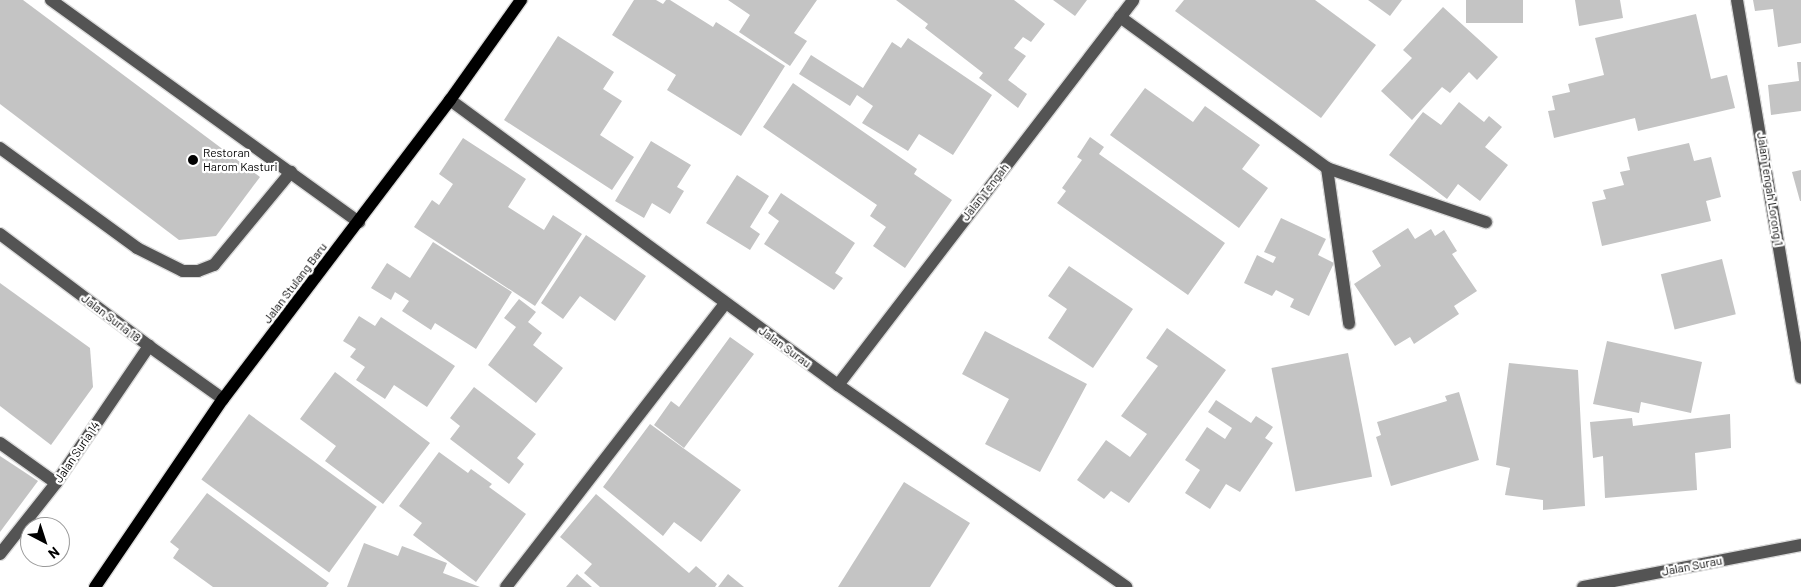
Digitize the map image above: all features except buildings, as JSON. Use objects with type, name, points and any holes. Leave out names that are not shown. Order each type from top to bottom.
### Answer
[{"type":"main road","name":"Jalan Stulang Baru","points":[[95,587],[223,399],[359,222],[450,100],[521,0]]},
{"type":"street","points":[[51,0],[359,222]]},
{"type":"street","name":"Jalan Tengah","points":[[838,385],[1133,0]]},
{"type":"street","name":"Jalan Tengah Lorong 1","points":[[1737,0],[1801,378]]},
{"type":"street","points":[[1120,17],[1328,168],[1486,222]]},
{"type":"street","name":"Jalan Surau","points":[[450,100],[725,304],[1126,587]]},
{"type":"street","points":[[0,148],[137,248],[183,271],[198,272],[214,265],[291,172]]},
{"type":"street","points":[[1328,168],[1349,323]]},
{"type":"street","name":"Jalan Suria 18","points":[[0,234],[223,399]]},
{"type":"street","points":[[506,587],[725,304]]},
{"type":"street","name":"Jalan Suria 14","points":[[0,554],[56,483],[149,346]]},
{"type":"street","points":[[0,443],[56,483]]},
{"type":"street","name":"Jalan Surau","points":[[1583,587],[1801,545]]},
{"type":"place","name":"Restoran Harom Kasturi","points":[[193,160]]}]
